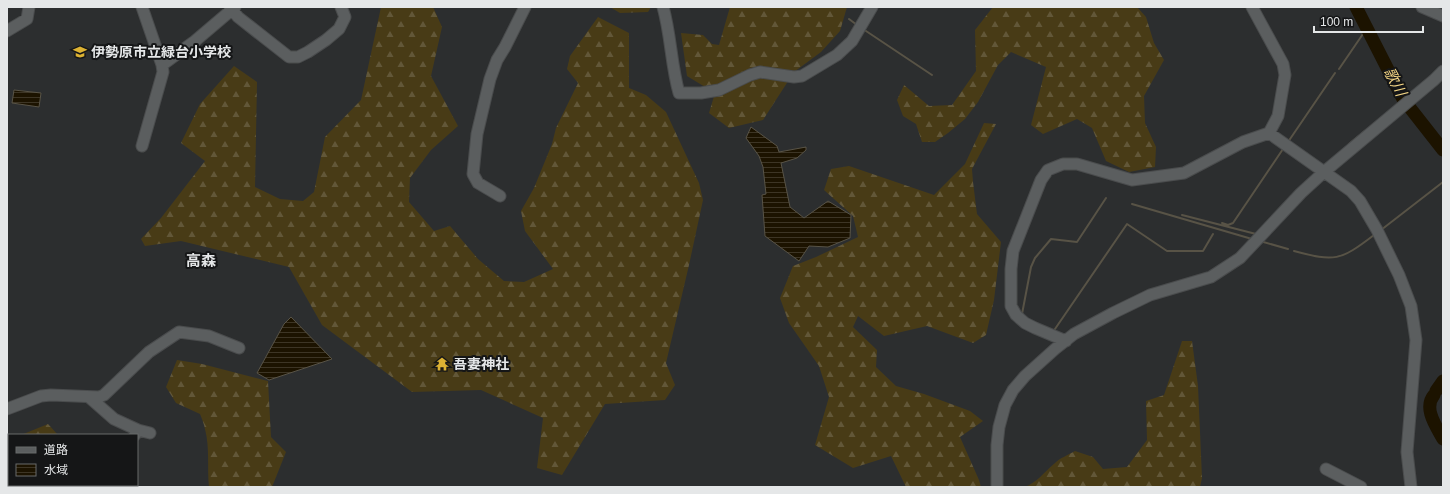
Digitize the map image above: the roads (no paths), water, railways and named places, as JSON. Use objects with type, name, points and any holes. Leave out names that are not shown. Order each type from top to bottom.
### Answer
[{"type":"street","points":[[7,31],[27,19],[29,7]]},
{"type":"street","points":[[142,7],[162,65],[163,72],[142,146]]},
{"type":"street","points":[[162,65],[195,42],[232,8],[238,16],[281,52],[289,57],[298,57],[326,40],[339,29],[345,17],[341,7]]},
{"type":"street","points":[[500,196],[478,183],[473,174],[477,134],[490,79],[497,60],[505,47],[524,7]]},
{"type":"street","points":[[664,7],[675,79],[679,93],[694,93],[719,90],[750,75],[760,72],[794,77],[802,76],[838,55],[852,41],[872,7]]},
{"type":"street","points":[[1066,341],[1025,323],[1016,315],[1011,306],[1011,269],[1013,251],[1041,180],[1048,170],[1063,164],[1077,164],[1132,180],[1184,173],[1242,142],[1269,134],[1278,116],[1285,75],[1283,64],[1252,7]]},
{"type":"street","points":[[1422,7],[1443,16]]},
{"type":"street","points":[[997,487],[997,445],[999,427],[1005,405],[1013,390],[1025,376],[1074,334],[1150,295],[1211,277],[1240,258],[1324,172],[1443,71]]},
{"type":"street","points":[[1269,134],[1351,191],[1360,201],[1382,239],[1399,275],[1411,306],[1416,340],[1407,452],[1411,487]]},
{"type":"street","points":[[7,409],[41,396],[99,397],[104,395],[149,352],[179,332],[209,336],[239,348]]},
{"type":"street","points":[[89,397],[114,419],[136,432],[150,433]]},
{"type":"street","points":[[1326,469],[1361,487]]},
{"type":"water","points":[[14,90],[41,93],[39,107],[12,103]]},
{"type":"water","points":[[751,127],[777,146],[779,152],[806,147],[806,150],[797,158],[781,163],[790,207],[804,218],[828,201],[851,215],[850,238],[828,247],[809,246],[799,261],[765,236],[762,195],[766,194],[763,167],[759,156],[746,138]]},
{"type":"water","points":[[291,317],[332,359],[269,380],[257,373],[284,324]]},
{"type":"waterway","name":"歌川","points":[[1356,7],[1403,99],[1443,150]]},
{"type":"waterway","points":[[849,19],[857,25]]},
{"type":"waterway","points":[[1339,69],[1367,28]]},
{"type":"waterway","points":[[863,29],[932,75]]},
{"type":"waterway","points":[[1288,142],[1335,73]]},
{"type":"waterway","points":[[1349,144],[1366,130]]},
{"type":"waterway","points":[[1222,223],[1228,225],[1233,223],[1283,149]]},
{"type":"waterway","points":[[1381,230],[1443,182]]},
{"type":"waterway","points":[[1022,314],[1031,267],[1035,258],[1051,239],[1077,242],[1106,198]]},
{"type":"waterway","points":[[1132,204],[1252,239]]},
{"type":"waterway","points":[[1182,215],[1256,234]]},
{"type":"waterway","points":[[1055,329],[1127,224],[1167,251],[1203,251],[1213,234]]},
{"type":"waterway","points":[[1294,251],[1319,257],[1337,257],[1353,250],[1374,235]]},
{"type":"waterway","points":[[1260,241],[1288,249]]},
{"type":"waterway","name":"歌川","points":[[1436,391],[1443,381]]},
{"type":"waterway","name":"歌川","points":[[1434,395],[1431,400],[1430,411],[1434,423],[1443,439]]},
{"type":"place","name":"伊勢原市立緑台小学校","points":[[80,52]]},
{"type":"place","name":"吾妻神社","points":[[442,364]]},
{"type":"district","name":"高森","points":[[201,261]]}]
